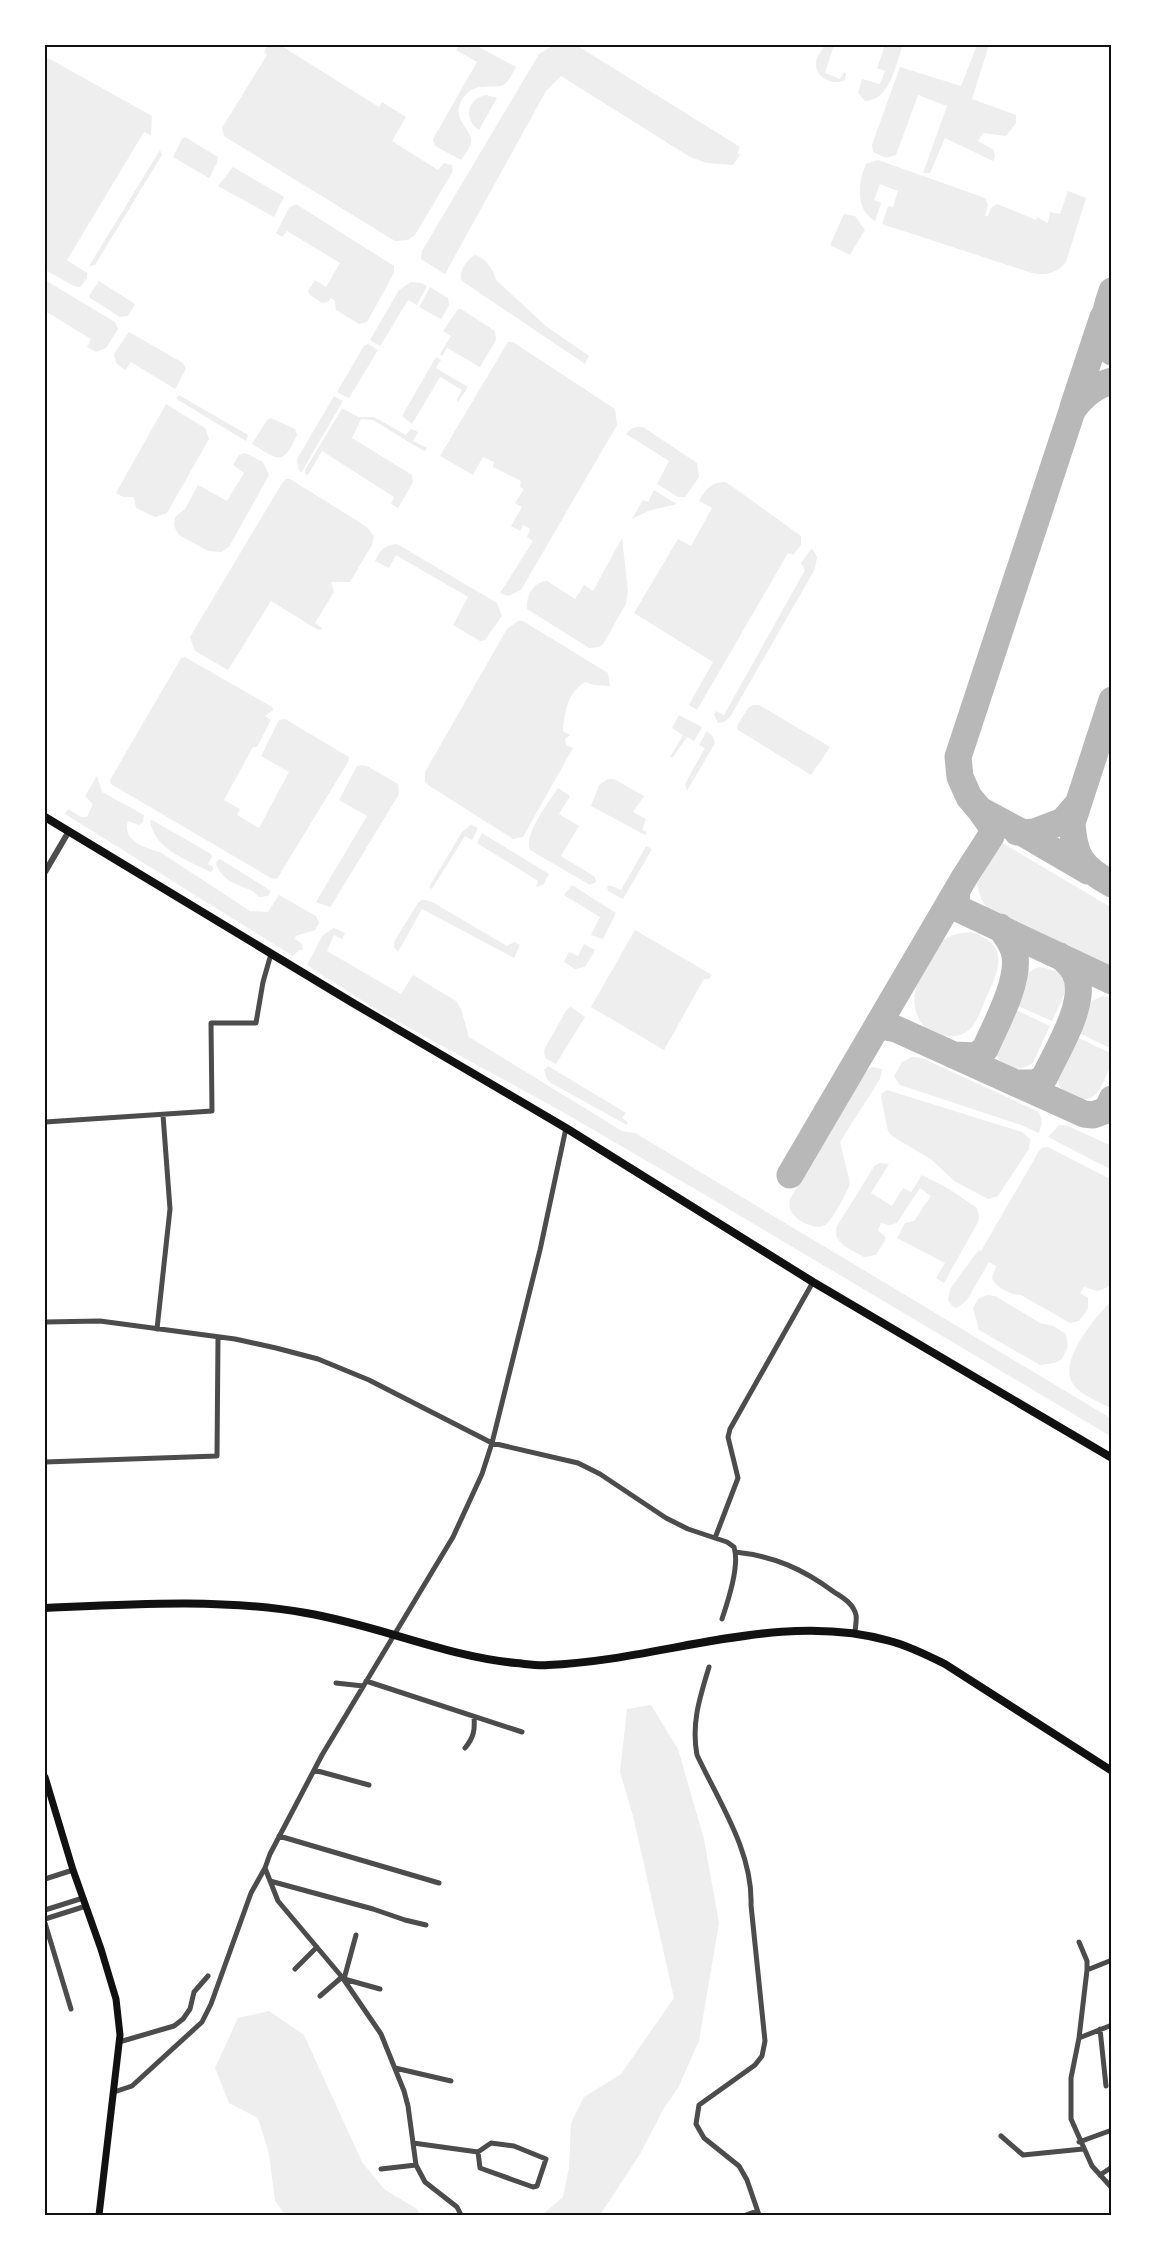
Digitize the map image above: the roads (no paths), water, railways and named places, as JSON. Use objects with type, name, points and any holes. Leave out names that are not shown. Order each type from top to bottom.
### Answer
[{"type":"highway","points":[[45,817],[566,1128],[813,1282],[1112,1458]]},
{"type":"highway","points":[[45,1608],[243,1605],[308,1613],[460,1655],[547,1666],[762,1634],[822,1631],[855,1634],[889,1640],[945,1664],[1111,1769]]},
{"type":"main road","points":[[45,1777],[116,1999],[119,2042],[99,2215]]},
{"type":"street","points":[[45,872],[69,831]]},
{"type":"street","points":[[45,1122],[212,1111],[211,1023],[256,1023],[271,954]]},
{"type":"street","points":[[157,1329],[170,1209],[163,1115]]},
{"type":"street","points":[[114,2092],[132,2086],[202,2022],[211,2004],[251,1893],[279,1836],[364,1684],[453,1537],[482,1474],[492,1443],[540,1250],[566,1128]]},
{"type":"street","points":[[715,1538],[738,1478],[728,1437],[730,1429],[813,1282]]},
{"type":"street","points":[[45,1322],[100,1322],[235,1339],[318,1359],[369,1380],[492,1443],[578,1463],[600,1474],[666,1518],[727,1542],[734,1547],[731,1585],[722,1619]]},
{"type":"street","points":[[45,1462],[217,1456],[218,1338]]},
{"type":"street","points":[[735,1552],[774,1558],[815,1577],[849,1602],[856,1615],[855,1634]]},
{"type":"street","points":[[709,1667],[695,1713],[693,1738],[697,1755],[746,1858],[752,1886],[751,1905],[765,2041],[762,2056],[755,2065],[699,2105],[696,2124],[704,2138],[739,2166],[747,2180],[758,2213],[746,2215]]},
{"type":"street","points":[[336,1683],[364,1684],[522,1732]]},
{"type":"street","points":[[465,1748],[472,1740],[475,1730],[474,1717]]},
{"type":"street","points":[[314,1770],[369,1785]]},
{"type":"street","points":[[45,1807],[53,1805]]},
{"type":"street","points":[[279,1836],[439,1883]]},
{"type":"street","points":[[265,1868],[278,1901],[343,1978],[381,2034],[408,2106],[416,2165],[425,2182],[457,2207],[461,2215]]},
{"type":"street","points":[[45,1879],[73,1870]]},
{"type":"street","points":[[270,1881],[426,1925]]},
{"type":"street","points":[[45,1910],[84,1902]]},
{"type":"street","points":[[71,2009],[47,1936],[45,1921],[84,1902]]},
{"type":"street","points":[[320,1996],[343,1978],[356,1935]]},
{"type":"street","points":[[1079,1942],[1087,1961],[1087,1970],[1079,2038],[1071,2078],[1071,2119],[1079,2142],[1092,2166],[1112,2188]]},
{"type":"street","points":[[295,1969],[316,1947]]},
{"type":"street","points":[[1087,1970],[1112,1960]]},
{"type":"street","points":[[119,2042],[174,2026],[190,2009],[194,1992],[208,1976]]},
{"type":"street","points":[[343,1978],[380,1989]]},
{"type":"street","points":[[1079,2038],[1112,2025]]},
{"type":"street","points":[[1100,2030],[1106,2086]]},
{"type":"street","points":[[395,2068],[451,2081]]},
{"type":"street","points":[[1079,2142],[1112,2130]]},
{"type":"street","points":[[1002,2136],[1023,2155],[1083,2149]]},
{"type":"street","points":[[413,2143],[478,2152],[491,2143],[514,2146],[546,2159],[537,2186],[533,2187],[480,2168],[478,2152]]},
{"type":"street","points":[[381,2169],[416,2165]]},
{"type":"street","points":[[1100,2175],[1112,2167]]}]
